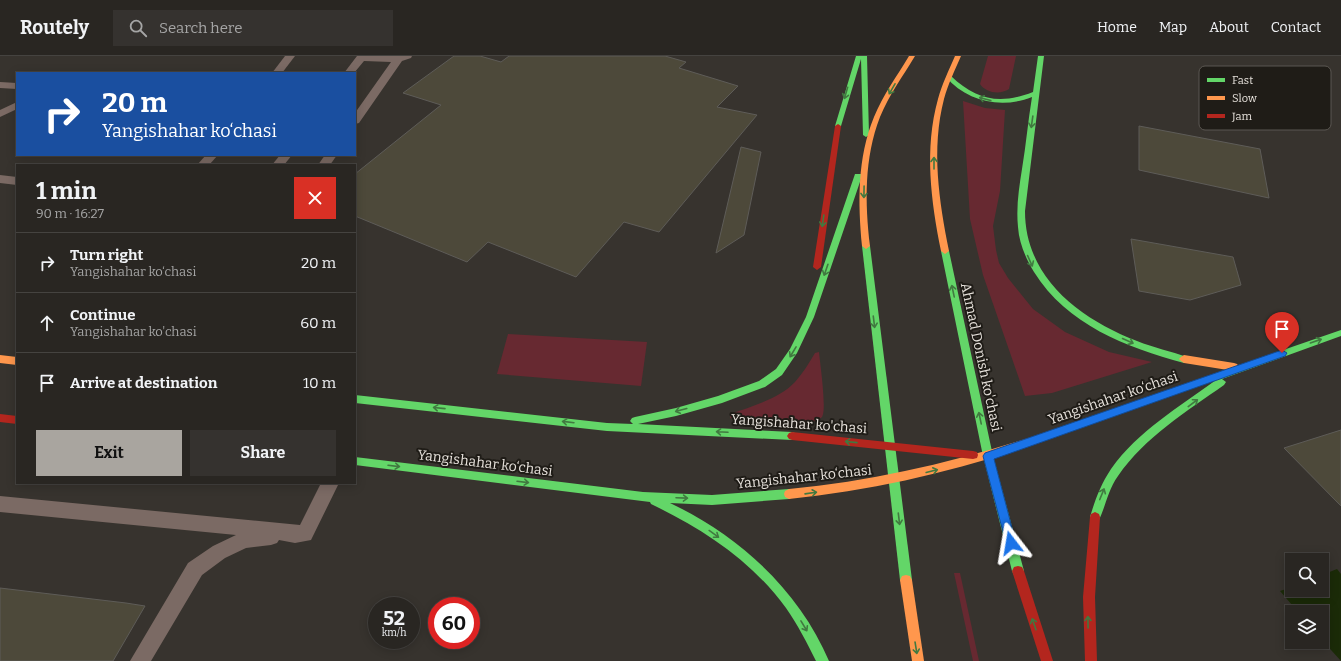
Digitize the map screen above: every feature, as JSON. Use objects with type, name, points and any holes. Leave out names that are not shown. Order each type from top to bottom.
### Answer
[{"type":"main road","points":[[810,317],[839,119],[858,56]]},
{"type":"main road","points":[[864,56],[866,153],[865,238],[907,586],[918,661]]},
{"type":"main road","points":[[356,399],[607,427],[676,412],[719,400],[762,384],[772,378],[784,366],[799,342],[810,317],[876,120],[885,101],[912,56]]},
{"type":"main road","name":"Ahmad Donish ko'chasi","points":[[958,56],[941,99],[935,132],[934,172],[936,200],[940,226],[988,456],[1022,587],[1047,661]]},
{"type":"main road","points":[[1041,56],[1023,187],[1021,223],[1027,254],[1037,276],[1049,290],[1068,307],[1100,327],[1122,338],[1146,348],[1178,358],[1219,366],[1240,368]]},
{"type":"main road","points":[[949,77],[964,91],[988,100],[1012,101],[1025,99],[1036,93]]},
{"type":"main road","points":[[1091,661],[1088,608],[1092,535],[1095,514],[1101,494],[1108,479],[1118,466],[1144,440],[1240,368],[1341,333]]},
{"type":"main road","points":[[0,359],[16,361]]},
{"type":"main road","name":"Yangishahar ko‘chasi","points":[[356,461],[643,497],[712,500],[809,493],[894,480],[988,456],[1240,368]]},
{"type":"main road","points":[[0,418],[16,420]]},
{"type":"main road","name":"Yangishahar ko'chasi","points":[[607,427],[797,436],[988,456]]},
{"type":"main road","points":[[643,497],[674,509],[735,549],[783,596],[798,617],[823,661]]},
{"type":"lane","points":[[278,72],[290,56]]},
{"type":"lane","points":[[350,72],[361,58],[403,58]]},
{"type":"lane","points":[[356,120],[403,58]]},
{"type":"lane","points":[[0,85],[16,86]]},
{"type":"lane","points":[[0,114],[16,106]]},
{"type":"lane","points":[[204,164],[211,156]]},
{"type":"lane","points":[[279,164],[285,156]]},
{"type":"lane","points":[[0,179],[16,181]]},
{"type":"lane","points":[[305,534],[330,484]]},
{"type":"lane","points":[[0,504],[305,534]]},
{"type":"lane","points":[[140,661],[195,569],[219,552],[245,540],[305,534]]},
{"type":"shaded area","points":[[988,56],[1016,56],[1009,89],[1002,92],[993,92],[989,91],[980,84]]},
{"type":"shaded area","points":[[963,101],[985,108],[1005,110],[1000,191],[993,226],[999,263],[1008,278],[1033,309],[1065,332],[1109,352],[1152,362],[1052,393],[1025,396],[983,275],[970,219]]},
{"type":"shaded area","points":[[508,334],[647,342],[641,386],[497,374]]},
{"type":"shaded area","points":[[819,352],[824,405],[822,417],[815,421],[808,422],[730,418],[731,414],[765,401],[789,388],[801,375],[815,353]]},
{"type":"shaded area","points":[[1337,569],[1341,574],[1341,661],[1329,648],[1329,605],[1292,605],[1285,597],[1329,597],[1329,572]]},
{"type":"shaded area","points":[[954,573],[960,573],[979,661],[973,661]]},
{"type":"shaded area","points":[[1285,589],[1285,597],[1280,591]]},
{"type":"building","points":[[454,56],[480,56],[501,62],[509,56],[665,56],[686,62],[679,68],[738,86],[717,107],[757,115],[659,232],[624,222],[576,277],[488,242],[467,262],[356,216],[356,173],[441,105],[403,93]]},
{"type":"building","points":[[1139,126],[1260,149],[1269,198],[1139,170]]},
{"type":"building","points":[[741,147],[761,152],[744,235],[716,253]]},
{"type":"building","points":[[1131,239],[1233,257],[1241,285],[1190,300],[1139,291]]},
{"type":"building","points":[[1341,430],[1341,506],[1284,448]]},
{"type":"building","points":[[0,588],[145,606],[113,661],[0,661]]},
{"type":"traffic: fast","points":[[838,126],[859,56]]},
{"type":"traffic: fast","points":[[864,56],[866,135]]},
{"type":"traffic: fast","points":[[1041,56],[1022,193],[1021,211],[1023,237],[1032,262],[1046,284],[1064,303],[1086,319],[1109,333],[1134,344],[1184,359]]},
{"type":"traffic: fast","points":[[949,77],[968,93],[990,100],[1013,100],[1024,98],[1036,93]]},
{"type":"traffic: fast","points":[[635,421],[676,412],[719,400],[762,384],[779,372],[794,351],[810,317],[858,176]]},
{"type":"traffic: fast","points":[[866,246],[906,580]]},
{"type":"traffic: fast","points":[[945,251],[988,456],[1018,571]]},
{"type":"traffic: fast","points":[[1041,438],[1341,333]]},
{"type":"traffic: fast","points":[[1095,517],[1103,494],[1114,473],[1128,455],[1144,439],[1182,409],[1221,382]]},
{"type":"traffic: fast","points":[[356,399],[607,427],[792,436]]},
{"type":"traffic: fast","points":[[356,461],[643,497],[712,500],[789,494]]},
{"type":"traffic: fast","points":[[655,501],[693,520],[728,544],[761,571],[789,603],[803,624],[823,661]]},
{"type":"traffic: slow","points":[[866,246],[863,197],[865,164],[868,148],[877,117],[889,93],[912,56]]},
{"type":"traffic: slow","points":[[945,251],[938,214],[934,175],[934,137],[943,93],[958,56]]},
{"type":"traffic: slow","points":[[0,359],[16,361]]},
{"type":"traffic: slow","points":[[1184,359],[1234,367]]},
{"type":"traffic: slow","points":[[789,494],[853,487],[917,474],[980,458],[1041,438]]},
{"type":"traffic: slow","points":[[906,580],[918,661]]},
{"type":"traffic: jam","points":[[817,267],[838,126]]},
{"type":"traffic: jam","points":[[0,418],[16,420]]},
{"type":"traffic: jam","points":[[792,436],[973,455]]},
{"type":"traffic: jam","points":[[1091,661],[1089,597],[1095,517]]},
{"type":"traffic: jam","points":[[1018,571],[1047,661]]},
{"type":"route","points":[[1011,543],[988,456],[1282,353]]}]
